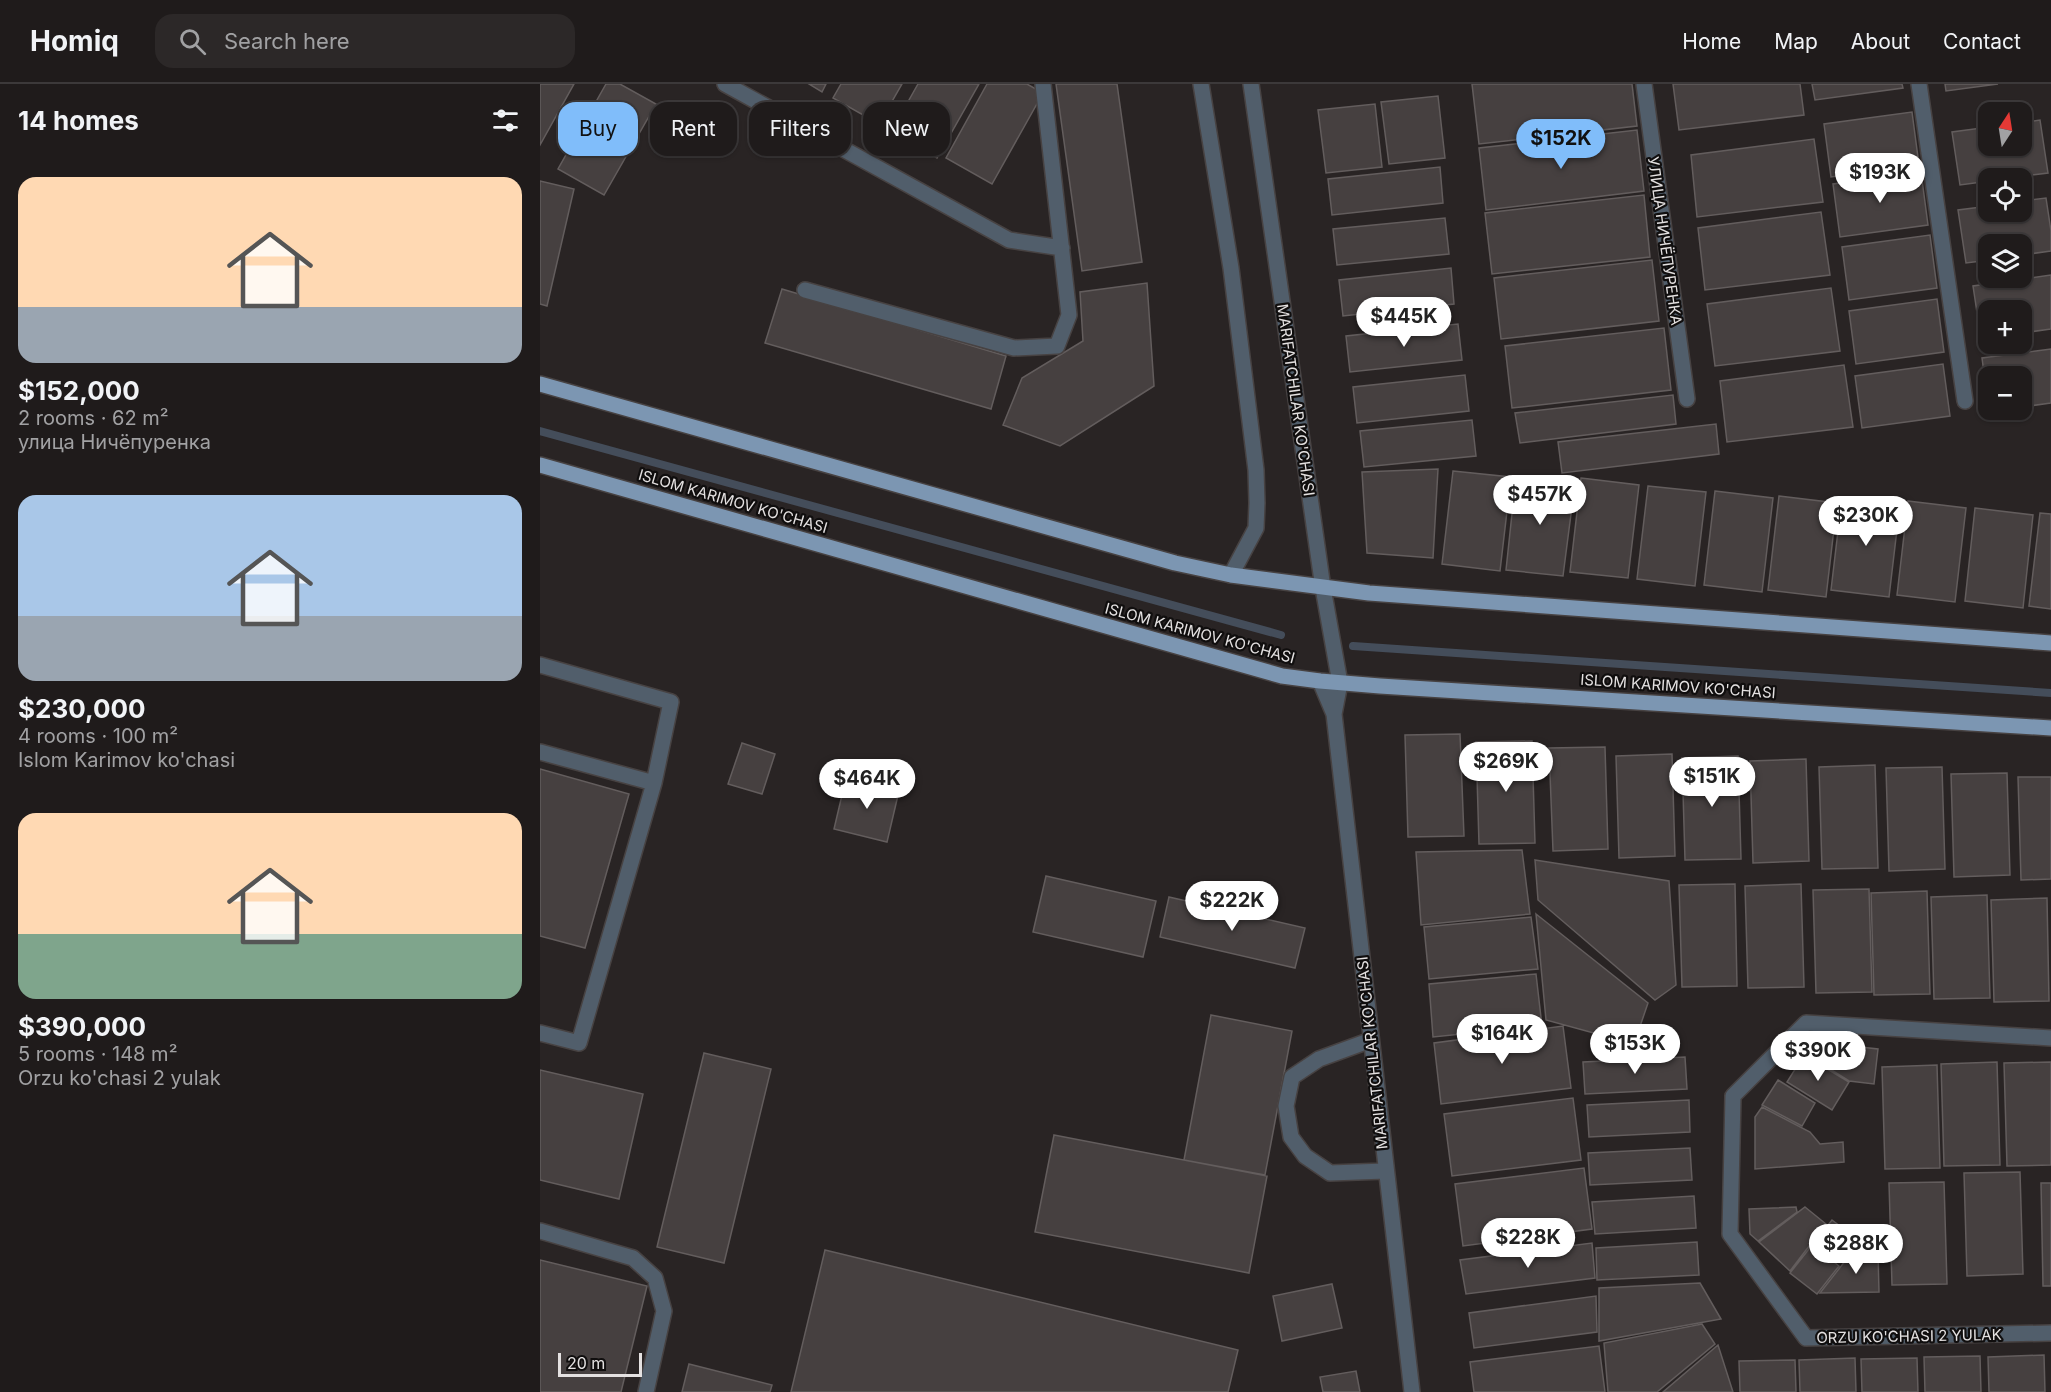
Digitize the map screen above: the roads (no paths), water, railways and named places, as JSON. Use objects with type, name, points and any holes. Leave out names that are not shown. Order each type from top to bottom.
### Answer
[{"type":"main road","points":[[540,384],[1174,563],[1231,575],[1381,594],[2051,643]]},
{"type":"main road","name":"ISLOM KARIMOV KO'CHASI","points":[[540,465],[1282,676],[1340,683],[2051,728]]},
{"type":"street","points":[[725,84],[1009,240],[1062,248]]},
{"type":"street","points":[[805,290],[1014,348],[1057,346],[1069,315],[1043,84]]},
{"type":"street","points":[[1202,84],[1231,268],[1256,470],[1256,528],[1231,575]]},
{"type":"street","name":"MARIFATCHILAR KO'CHASI","points":[[1251,84],[1323,588],[1340,683],[1334,714]]},
{"type":"street","name":"УЛИЦА НИЧЁПУРЕНКА","points":[[1644,84],[1687,399]]},
{"type":"street","points":[[1920,84],[1965,401]]},
{"type":"street","points":[[540,665],[671,702],[654,783],[579,1043],[540,1033]]},
{"type":"street","name":"MARIFATCHILAR KO'CHASI","points":[[1320,681],[1334,714],[1412,1392]]},
{"type":"street","points":[[540,752],[654,783]]},
{"type":"street","name":"ORZU KO'CHASI 2 YULAK","points":[[2051,1038],[1806,1023],[1733,1096],[1730,1234],[1806,1338],[2051,1333]]},
{"type":"street","points":[[1371,1040],[1319,1059],[1292,1077],[1286,1106],[1291,1137],[1305,1156],[1330,1173],[1385,1171]]},
{"type":"street","points":[[540,1231],[633,1258],[655,1278],[664,1311],[646,1392]]},
{"type":"waterway","points":[[540,431],[1281,635]]},
{"type":"waterway","points":[[1353,646],[2051,693]]}]
